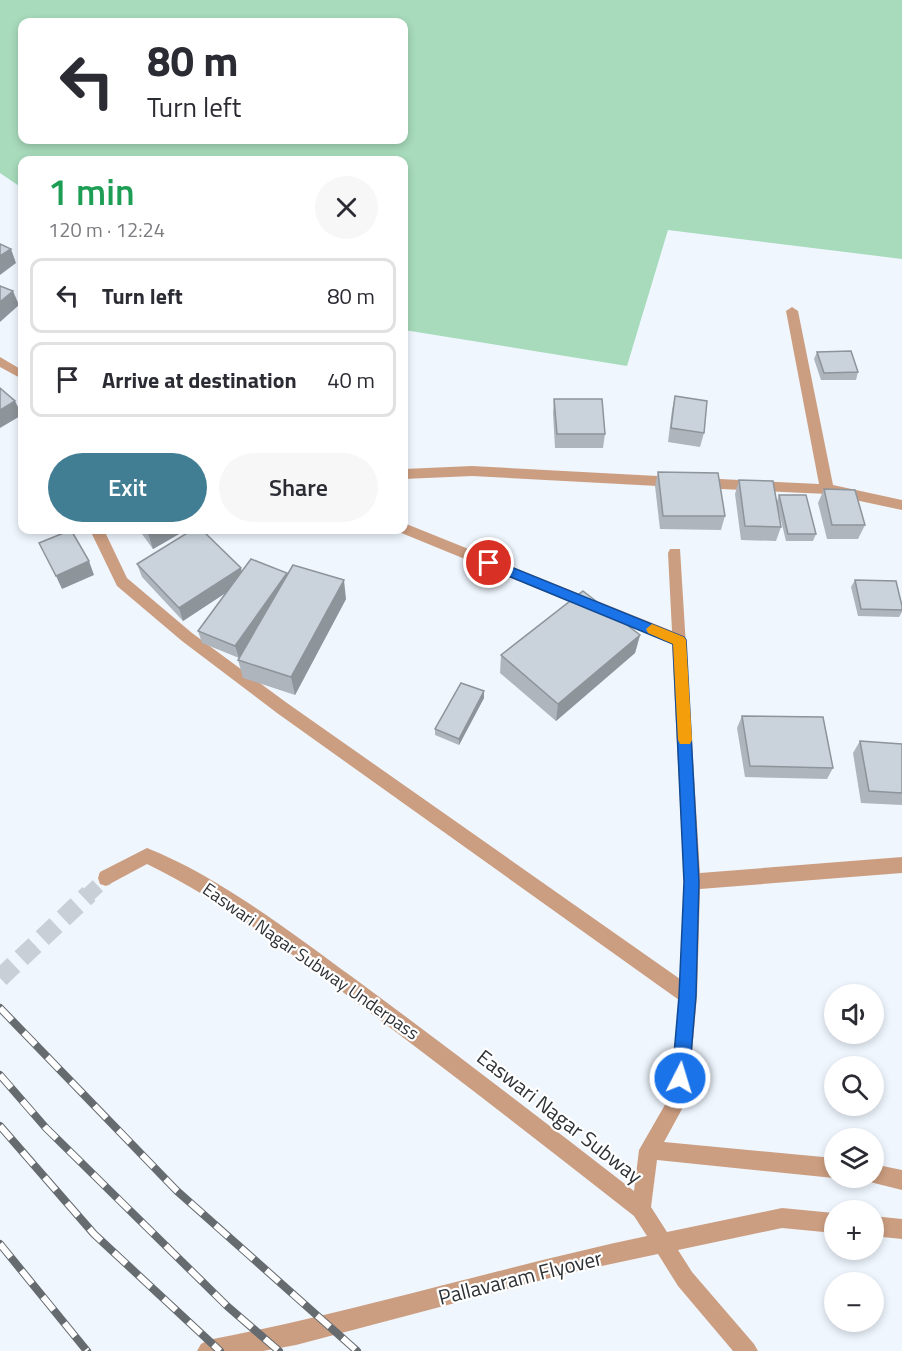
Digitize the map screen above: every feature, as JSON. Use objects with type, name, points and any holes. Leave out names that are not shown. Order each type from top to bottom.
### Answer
[{"type":"street","points":[[792,311],[827,489]]},
{"type":"street","points":[[0,361],[18,372]]},
{"type":"street","points":[[408,474],[472,471],[827,489],[902,505]]},
{"type":"street","points":[[408,530],[680,640]]},
{"type":"street","points":[[99,534],[122,582],[187,637],[292,715],[688,996]]},
{"type":"street","points":[[641,1209],[649,1150],[679,1098],[688,996],[692,882],[675,554]]},
{"type":"street","name":"Easwari Nagar Subway Underpass","points":[[106,878],[147,856],[195,879],[292,944],[450,1060]]},
{"type":"street","points":[[692,882],[902,865]]},
{"type":"street","name":"Easwari Nagar Subway","points":[[450,1060],[641,1209],[686,1279],[747,1351]]},
{"type":"street","points":[[649,1150],[824,1167]]},
{"type":"street","points":[[884,1176],[902,1180]]},
{"type":"street","name":"Pallavaram Flyover","points":[[208,1351],[296,1334],[569,1263],[771,1220],[782,1218],[824,1222]]},
{"type":"street","points":[[884,1227],[902,1229]]},
{"type":"green space","points":[[0,0],[902,0],[902,259],[668,230],[627,366],[408,331],[408,156],[18,156],[18,185],[0,173]]},
{"type":"building","points":[[0,244],[11,249],[0,256]]},
{"type":"building","points":[[0,286],[13,291],[0,302]]},
{"type":"building","points":[[851,351],[858,372],[824,373],[817,352]]},
{"type":"building","points":[[0,388],[15,401],[0,410]]},
{"type":"building","points":[[675,396],[707,401],[704,433],[671,428]]},
{"type":"building","points":[[554,399],[602,399],[605,434],[557,434]]},
{"type":"building","points":[[658,472],[718,473],[725,516],[663,516]]},
{"type":"building","points":[[739,480],[773,481],[781,527],[745,526]]},
{"type":"building","points":[[824,489],[855,490],[865,525],[832,525]]},
{"type":"building","points":[[779,495],[806,495],[816,534],[788,534]]},
{"type":"building","points":[[61,534],[73,534],[89,561],[56,576],[39,543]]},
{"type":"building","points":[[186,534],[206,534],[241,568],[179,608],[137,564]]},
{"type":"building","points":[[251,559],[287,573],[235,646],[198,631]]},
{"type":"building","points":[[293,565],[344,580],[291,677],[238,660]]},
{"type":"building","points":[[855,580],[896,581],[902,610],[861,609]]},
{"type":"building","points":[[583,591],[640,635],[558,704],[501,655]]},
{"type":"building","points":[[461,683],[484,691],[459,739],[435,729]]},
{"type":"building","points":[[742,716],[823,717],[833,768],[750,766]]},
{"type":"building","points":[[860,741],[902,744],[902,793],[869,791]]},
{"type":"tunnel","points":[[87,896],[106,878]]},
{"type":"tunnel","points":[[0,978],[89,894]]},
{"type":"railway","points":[[0,1008],[177,1191],[357,1351]]},
{"type":"railway","points":[[0,1075],[46,1128],[227,1306],[279,1351]]},
{"type":"railway","points":[[0,1126],[94,1234],[220,1351]]},
{"type":"railway","points":[[0,1244],[87,1351]]},
{"type":"slow traffic","points":[[652,629],[680,640],[685,740]]},
{"type":"route","points":[[489,563],[680,640],[692,882],[688,996],[680,1078]]}]
